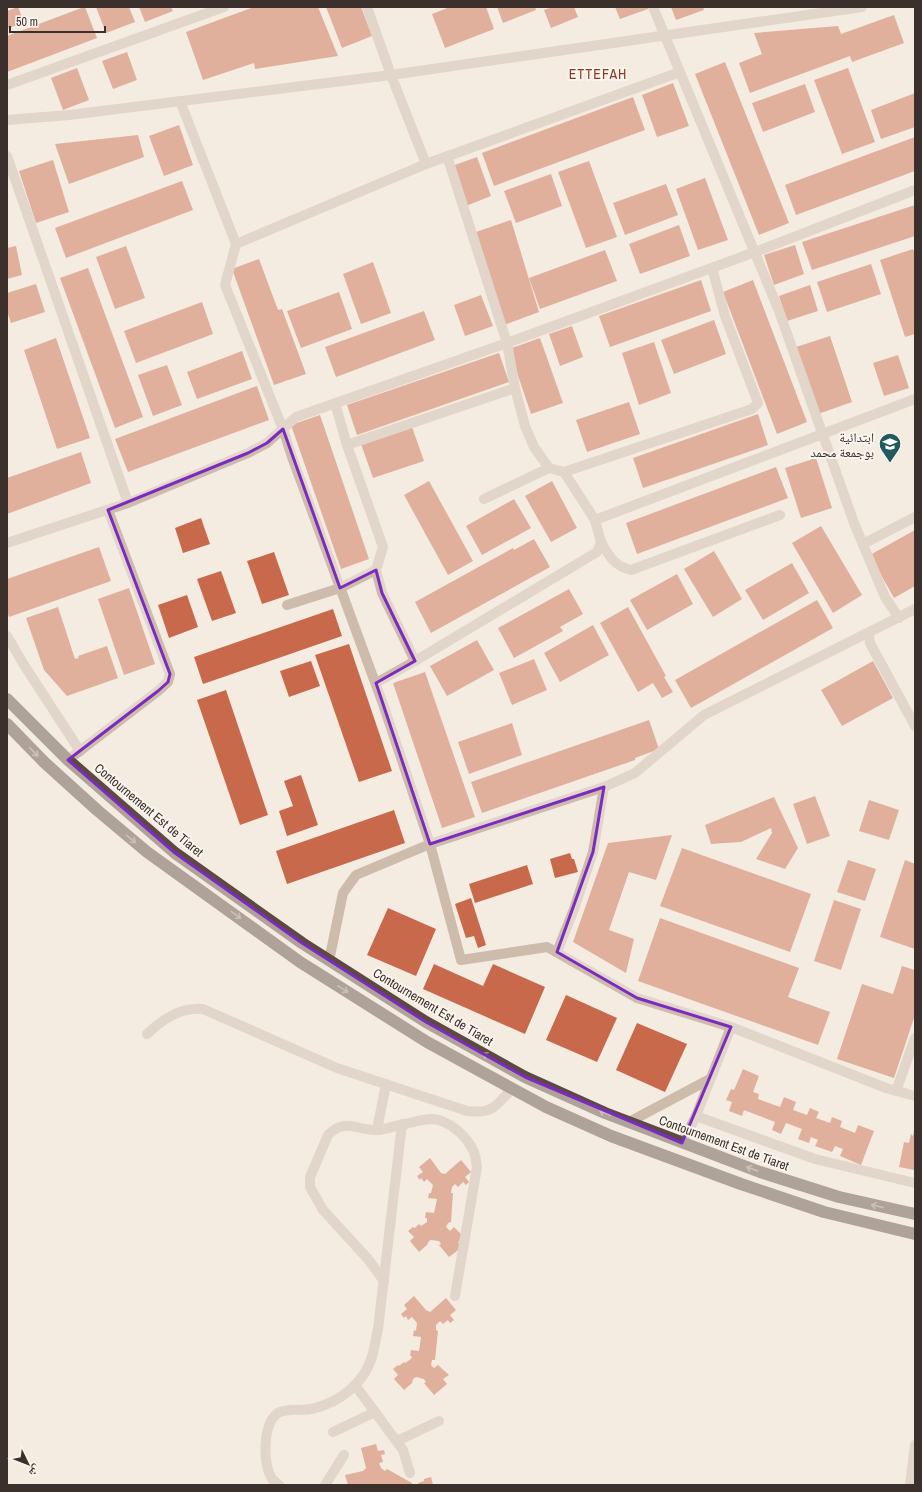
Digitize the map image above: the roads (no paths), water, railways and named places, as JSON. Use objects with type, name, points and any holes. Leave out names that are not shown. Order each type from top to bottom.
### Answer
[{"type":"highway","name":"Contournement Est de Tiaret","points":[[7,699],[68,760],[175,853],[302,943],[426,1022],[525,1077],[605,1113],[760,1172],[806,1187],[839,1197],[915,1214]]},
{"type":"highway","points":[[7,724],[44,762],[97,810],[147,852],[300,962],[427,1042],[546,1107],[611,1136],[684,1164],[824,1212],[915,1234]]},
{"type":"street","points":[[7,85],[224,7]]},
{"type":"street","points":[[367,7],[391,75],[426,164]]},
{"type":"street","points":[[654,7],[664,35],[778,311],[863,544],[885,597],[899,618]]},
{"type":"street","points":[[7,120],[69,115],[391,75],[862,7]]},
{"type":"street","points":[[236,244],[426,164],[680,72]]},
{"type":"street","points":[[180,101],[236,244],[225,285],[283,429],[376,683],[430,844],[461,960],[547,946],[638,998],[731,1027],[886,1088],[915,1096]]},
{"type":"street","points":[[7,156],[128,503]]},
{"type":"street","points":[[447,156],[507,343],[515,388],[525,426],[534,447],[549,468],[564,472],[752,409],[758,403],[725,316],[712,268]]},
{"type":"street","points":[[7,543],[128,503],[248,453],[267,443],[296,417],[507,343],[712,268],[915,190]]},
{"type":"street","points":[[347,444],[515,388]]},
{"type":"street","points":[[595,520],[915,398]]},
{"type":"street","points":[[335,403],[347,444],[382,547],[376,570],[382,593],[416,661]]},
{"type":"street","points":[[484,499],[549,468]]},
{"type":"street","points":[[564,472],[595,520],[601,542],[612,559],[622,567],[631,570],[780,516]]},
{"type":"street","points":[[68,760],[168,682],[170,674],[108,510]]},
{"type":"street","points":[[863,544],[915,517]]},
{"type":"street","points":[[376,683],[416,661],[597,552],[601,542]]},
{"type":"street","points":[[287,605],[340,588],[376,570]]},
{"type":"street","points":[[329,961],[343,893],[356,875],[430,844],[604,787],[635,773],[704,715],[868,634],[915,609]]},
{"type":"street","points":[[868,634],[870,643],[915,726]]},
{"type":"street","points":[[7,636],[80,751]]},
{"type":"street","points":[[557,952],[574,909],[593,852],[604,787]]},
{"type":"street","points":[[147,1034],[160,1022],[176,1013],[193,1008],[204,1009],[337,1068],[467,1111],[481,1113],[492,1109],[500,1103],[512,1088]]},
{"type":"street","points":[[682,1143],[696,1116],[731,1027]]},
{"type":"street","points":[[896,1091],[915,1038]]},
{"type":"street","points":[[629,1122],[710,1079]]},
{"type":"street","points":[[377,1130],[386,1084]]},
{"type":"street","points":[[696,1116],[815,1159],[915,1183]]},
{"type":"street","points":[[384,1281],[368,1259],[323,1210],[310,1187],[310,1177],[322,1146],[332,1130],[342,1126],[354,1126],[377,1130],[432,1119],[444,1122],[460,1134],[474,1152],[477,1167],[455,1296]]},
{"type":"street","points":[[279,1485],[272,1479],[268,1467],[265,1446],[267,1429],[271,1420],[278,1413],[283,1411],[311,1409],[326,1404],[350,1391],[366,1372],[373,1354],[378,1329],[402,1124]]},
{"type":"street","points":[[355,1385],[403,1450],[410,1473]]},
{"type":"street","points":[[333,1432],[375,1412]]},
{"type":"street","points":[[397,1441],[439,1421]]},
{"type":"street","points":[[910,1485],[915,1445]]},
{"type":"street","points":[[325,1485],[344,1455]]},
{"type":"place","name":"ابتدائية بوجمعة محمد","points":[[890,464]]},
{"type":"district","name":"ETTEFAH","points":[[598,74]]}]
